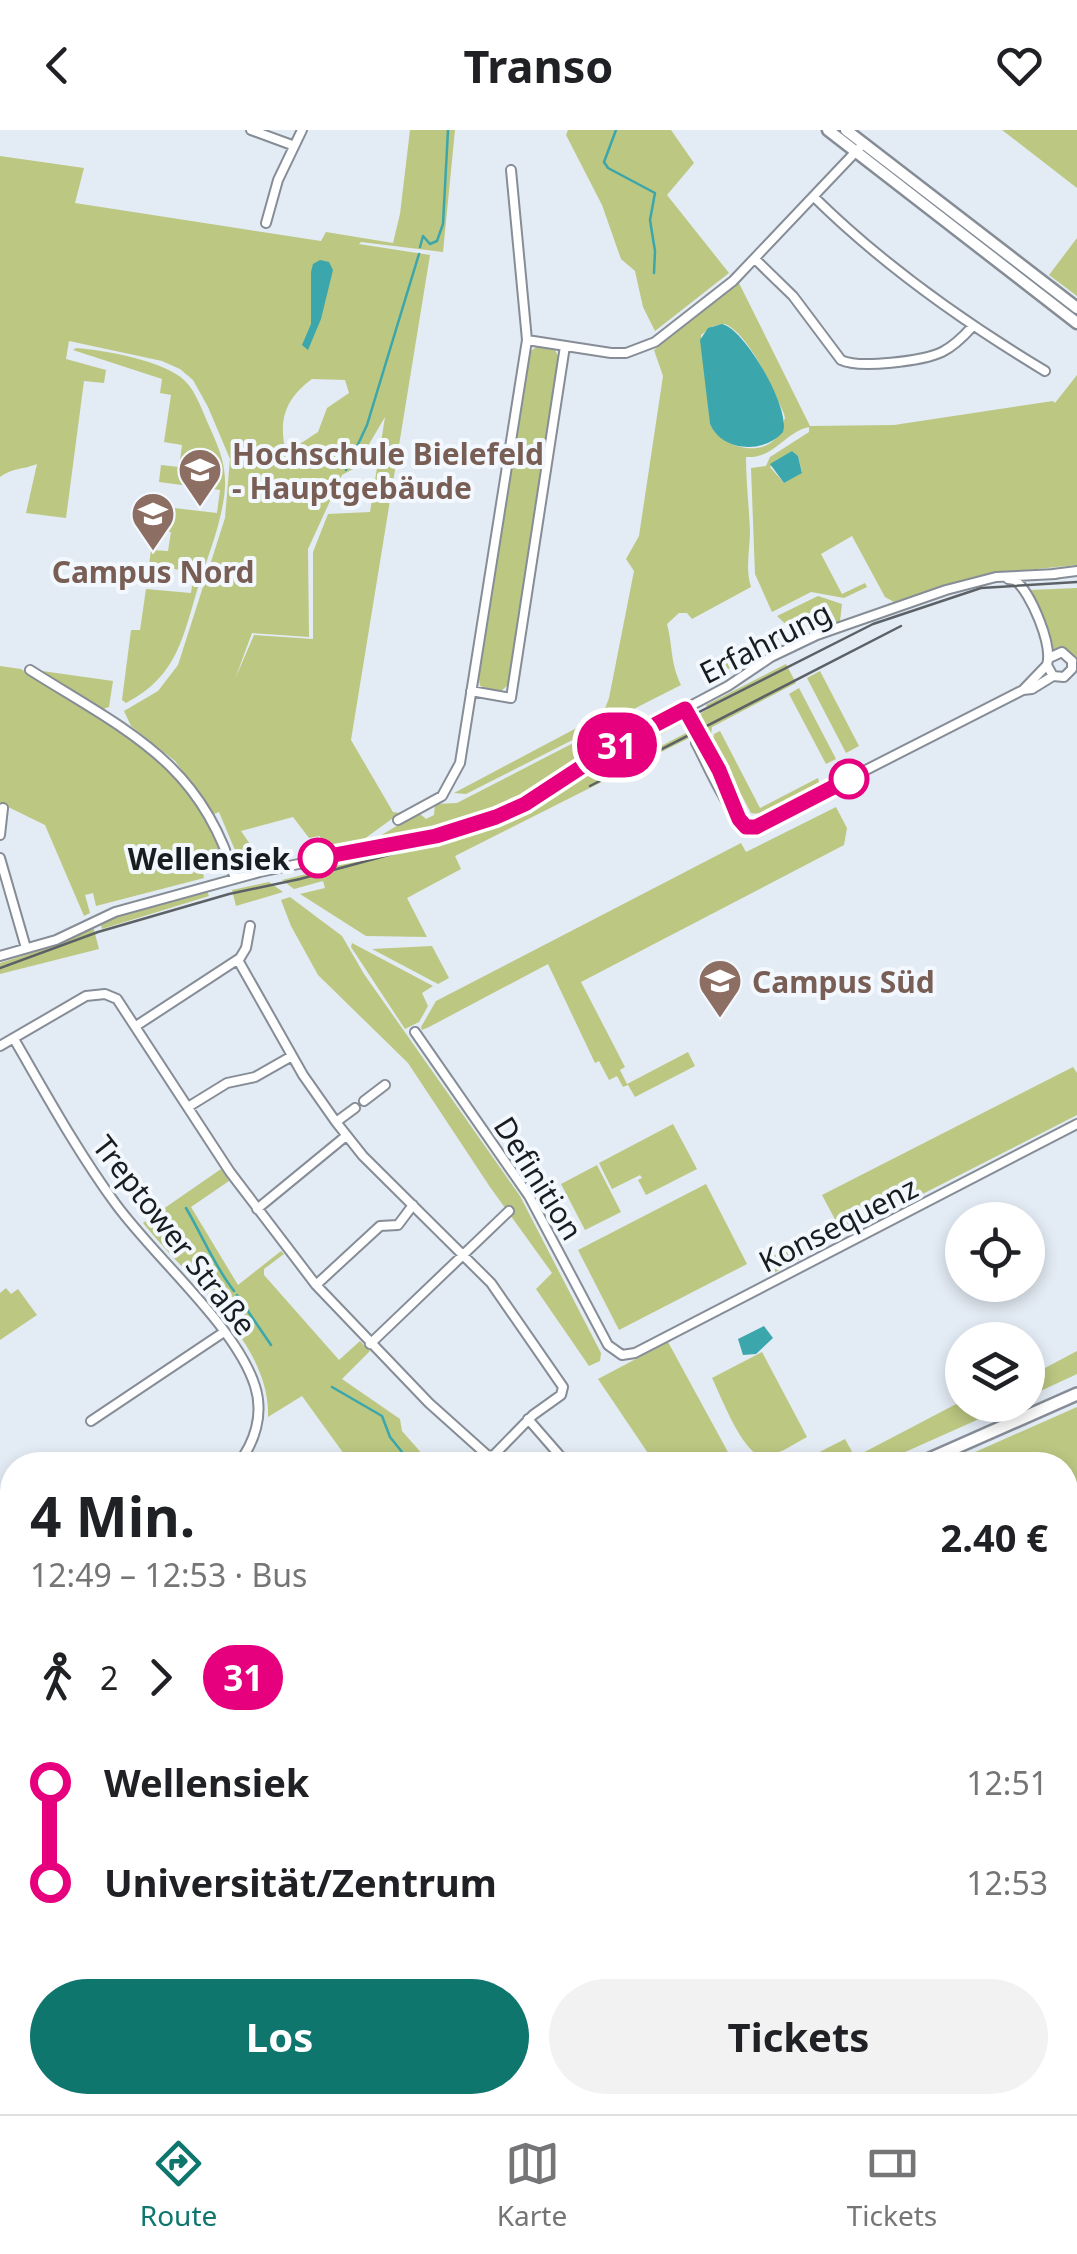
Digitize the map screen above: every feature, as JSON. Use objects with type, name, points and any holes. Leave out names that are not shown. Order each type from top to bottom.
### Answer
[{"type":"main road","points":[[945,1452],[1077,1394]]},
{"type":"street","points":[[251,130],[292,145]]},
{"type":"street","points":[[266,223],[278,180],[302,130]]},
{"type":"street","points":[[828,130],[860,148],[1077,308]]},
{"type":"street","points":[[846,130],[860,148],[1077,322]]},
{"type":"street","points":[[527,340],[611,353],[642,349],[717,294],[755,259],[860,148]]},
{"type":"street","points":[[398,820],[426,810],[442,796],[460,763],[527,340],[511,170]]},
{"type":"street","points":[[814,197],[853,236],[972,327],[1045,371]]},
{"type":"street","points":[[755,259],[794,296],[841,360],[849,364],[938,354],[972,327]]},
{"type":"street","points":[[472,691],[511,698],[565,346]]},
{"type":"street","name":"Erfahrung","points":[[0,956],[56,940],[115,912],[332,855],[448,833],[496,817],[525,804],[609,749],[818,635],[946,590],[1032,573],[1077,572]]},
{"type":"street","points":[[1024,588],[1030,579],[1056,574]]},
{"type":"street","points":[[989,580],[1012,579],[1024,588],[1048,638],[1048,662],[1053,676]]},
{"type":"street","points":[[685,709],[732,796],[736,812],[746,827],[756,827],[1023,690],[1053,676],[1068,675],[1075,660],[1062,652],[1023,690]]},
{"type":"street","points":[[30,670],[140,740],[182,776],[216,826],[235,879]]},
{"type":"street","points":[[0,835],[3,808]]},
{"type":"street","points":[[0,858],[26,948]]},
{"type":"street","points":[[136,1026],[238,960],[246,948],[250,926]]},
{"type":"street","points":[[238,960],[292,1056],[346,1136],[501,1296],[563,1387],[561,1395],[528,1419],[498,1452]]},
{"type":"street","points":[[0,1046],[86,996],[112,996],[257,1209],[316,1285],[429,1403],[485,1452]]},
{"type":"street","name":"Definition","points":[[415,1032],[529,1196],[608,1345],[617,1353]]},
{"type":"street","name":"Treptower Straße","points":[[14,1038],[115,1204],[224,1332],[246,1365],[258,1397],[259,1419],[245,1452]]},
{"type":"street","points":[[188,1108],[227,1083],[255,1077],[292,1056]]},
{"type":"street","points":[[336,1122],[384,1086]]},
{"type":"street","name":"Konsequenz","points":[[617,1353],[635,1353],[1077,1124]]},
{"type":"street","points":[[257,1209],[346,1136]]},
{"type":"street","points":[[316,1285],[380,1226],[398,1225],[414,1205]]},
{"type":"street","points":[[370,1344],[509,1211]]},
{"type":"street","points":[[91,1420],[224,1332]]},
{"type":"street","points":[[528,1419],[557,1452]]},
{"type":"green space","points":[[410,130],[455,130],[443,252],[359,244],[430,255],[351,740],[393,812],[400,813],[360,842],[323,849],[320,836],[309,838],[293,817],[241,831],[263,863],[246,853],[237,855],[219,812],[214,814],[175,761],[131,726],[124,711],[158,691],[178,665],[225,518],[230,459],[193,380],[162,361],[69,341],[66,359],[106,370],[104,383],[84,381],[66,518],[26,513],[37,464],[0,477],[0,156],[84,168],[75,203],[321,241],[326,232],[393,243]],"holes":[[[312,379],[345,380],[349,393],[327,408],[318,432],[286,453],[286,411],[295,394]],[[385,417],[370,512],[328,514],[313,552],[313,639],[254,635],[235,679],[252,633],[309,637],[308,549],[342,475],[355,468]]]},
{"type":"green space","points":[[568,130],[671,130],[694,163],[667,195],[729,273],[655,331],[643,307],[635,271],[621,259],[602,205],[566,135]]},
{"type":"green space","points":[[1002,130],[1077,130],[1077,188]]},
{"type":"green space","points":[[1077,238],[1077,296],[1049,275]]},
{"type":"green space","points":[[739,283],[810,426],[894,425],[1055,403],[1077,375],[1077,565],[987,574],[894,602],[885,597],[852,536],[821,554],[842,594],[865,583],[867,587],[844,598],[811,592],[772,612],[755,574],[751,468],[766,466],[770,457],[809,432],[809,427],[764,454],[746,457],[751,587],[692,619],[687,613],[679,613],[667,624],[681,685],[466,794],[454,793],[603,714],[634,571],[626,559],[639,536],[663,376],[654,350]],"holes":[[[725,324],[752,351],[784,414],[774,440],[758,448],[729,443],[710,424],[701,335],[713,326]],[[792,451],[798,456],[802,472],[784,483],[770,467]]]},
{"type":"green space","points":[[539,345],[553,347],[560,359],[509,684],[500,692],[480,686],[478,672],[528,353]]},
{"type":"green space","points":[[73,350],[150,362],[185,381],[202,410],[224,471],[219,524],[183,637],[157,680],[126,703],[122,700],[131,630],[140,630],[146,589],[191,593],[194,572],[149,565],[151,550],[168,551],[171,532],[153,528],[157,506],[217,513],[220,490],[159,482],[161,465],[179,467],[182,445],[164,442],[171,395],[160,393],[162,379]]},
{"type":"green space","points":[[1077,588],[1075,658],[1066,649],[1053,650],[1034,610],[1030,590]]},
{"type":"green space","points":[[818,596],[842,604],[840,621],[789,642],[795,633],[777,616]]},
{"type":"green space","points":[[776,635],[779,640],[702,684],[720,672],[723,662]]},
{"type":"green space","points":[[786,664],[796,683],[712,727],[710,741],[702,724],[701,713],[708,709],[706,705]]},
{"type":"green space","points":[[0,666],[21,669],[113,727],[166,768],[208,824],[224,859],[201,865],[204,878],[96,906],[93,893],[85,895],[90,913],[84,916],[45,825],[0,803]]},
{"type":"green space","points":[[42,671],[113,681],[109,707],[100,710]]},
{"type":"green space","points":[[820,671],[859,746],[846,753],[807,678]]},
{"type":"green space","points":[[799,688],[836,759],[826,764],[789,694]]},
{"type":"green space","points":[[643,718],[500,810],[363,846],[419,813],[426,819],[434,815],[435,804],[457,803],[616,721],[629,725]]},
{"type":"green space","points":[[671,723],[680,724],[596,770],[599,778],[688,732],[691,737],[455,856],[461,869],[407,898],[427,937],[366,936],[300,894],[325,888],[323,881],[294,889],[282,880],[323,870],[321,861],[417,845],[506,819]]},
{"type":"green space","points":[[720,731],[760,808],[818,778],[820,787],[777,809],[751,813],[713,741],[714,734]]},
{"type":"green space","points":[[836,807],[847,828],[844,845],[581,982],[625,1067],[620,1070],[627,1084],[688,1052],[695,1066],[635,1097],[617,1076],[609,1080],[599,1061],[595,1063],[548,964],[422,1030],[436,1001],[741,843],[746,852]]},
{"type":"green space","points":[[269,882],[283,892],[236,906],[232,890]]},
{"type":"green space","points":[[207,891],[209,896],[102,929],[100,922]]},
{"type":"green space","points":[[290,897],[342,936],[364,974],[520,1196],[601,1353],[600,1361],[589,1366],[536,1289],[552,1273],[408,1063],[318,975],[281,900]]},
{"type":"green space","points":[[93,926],[99,949],[0,974],[0,963],[63,943]]},
{"type":"green space","points":[[352,943],[433,986],[422,993],[428,1006],[419,1022],[405,1029]]},
{"type":"green space","points":[[432,946],[449,978],[438,984],[372,949]]},
{"type":"green space","points":[[1073,1067],[1077,1073],[1077,1115],[807,1253],[802,1243],[838,1225],[822,1195]]},
{"type":"green space","points":[[673,1124],[697,1169],[646,1195],[638,1180],[640,1175],[612,1189],[599,1163]]},
{"type":"green space","points":[[597,1165],[621,1212],[585,1230],[561,1184]]},
{"type":"green space","points":[[221,1169],[229,1181],[191,1207],[238,1285],[281,1251],[284,1254],[264,1269],[264,1275],[339,1360],[360,1341],[370,1351],[342,1379],[400,1419],[402,1431],[421,1452],[343,1452],[302,1396],[268,1417],[256,1363],[241,1337],[143,1223]]},
{"type":"green space","points":[[706,1184],[747,1264],[619,1330],[578,1250]]},
{"type":"green space","points":[[798,1243],[804,1257],[768,1276],[761,1262]]},
{"type":"green space","points":[[6,1288],[11,1294],[18,1289],[37,1315],[0,1340],[0,1293]]},
{"type":"green space","points":[[668,1342],[728,1452],[647,1452],[598,1379]]},
{"type":"green space","points":[[1077,1351],[1077,1374],[1045,1389],[1045,1368]]},
{"type":"green space","points":[[762,1352],[807,1437],[779,1452],[754,1452],[740,1436],[712,1378]]},
{"type":"green space","points":[[1077,1407],[1077,1452],[975,1452]]},
{"type":"green space","points":[[945,1410],[945,1422],[972,1422],[905,1452],[865,1452]]},
{"type":"green space","points":[[845,1439],[852,1452],[820,1452]]},
{"type":"water","points":[[320,260],[329,262],[333,270],[321,319],[308,350],[302,345],[311,324],[311,272],[313,264]]},
{"type":"water","points":[[722,324],[732,329],[754,354],[780,406],[783,432],[765,444],[733,445],[710,424],[700,340],[708,328]]},
{"type":"water","points":[[792,451],[798,456],[802,473],[784,483],[770,464]]},
{"type":"water","points":[[764,1326],[773,1338],[756,1354],[743,1355],[738,1339]]},
{"type":"waterway","points":[[420,247],[423,236],[430,244],[437,241],[443,224],[448,130]]},
{"type":"waterway","points":[[616,130],[604,162],[608,168],[655,193],[650,220],[654,273]]},
{"type":"waterway","points":[[346,470],[367,425],[419,254]]},
{"type":"waterway","points":[[186,1208],[234,1291]]},
{"type":"waterway","points":[[237,1295],[271,1345]]},
{"type":"waterway","points":[[332,1387],[382,1416],[390,1437],[402,1452]]},
{"type":"tram line","points":[[0,968],[98,932],[229,894],[492,827],[551,797],[638,743],[873,624],[981,588],[1077,582]]},
{"type":"tram line","points":[[590,786],[901,626]]},
{"type":"bus line","name":"31","points":[[318,858],[436,836],[496,817],[525,804],[609,749],[685,709],[746,827],[756,827],[849,779]]},
{"type":"place","name":"Hochschule Bielefeld - Hauptgebäude","points":[[200,508]]},
{"type":"place","name":"Campus Nord","points":[[153,552]]},
{"type":"place","name":"Wellensiek","points":[[318,858]]},
{"type":"place","name":"Campus Süd","points":[[720,1019]]}]
